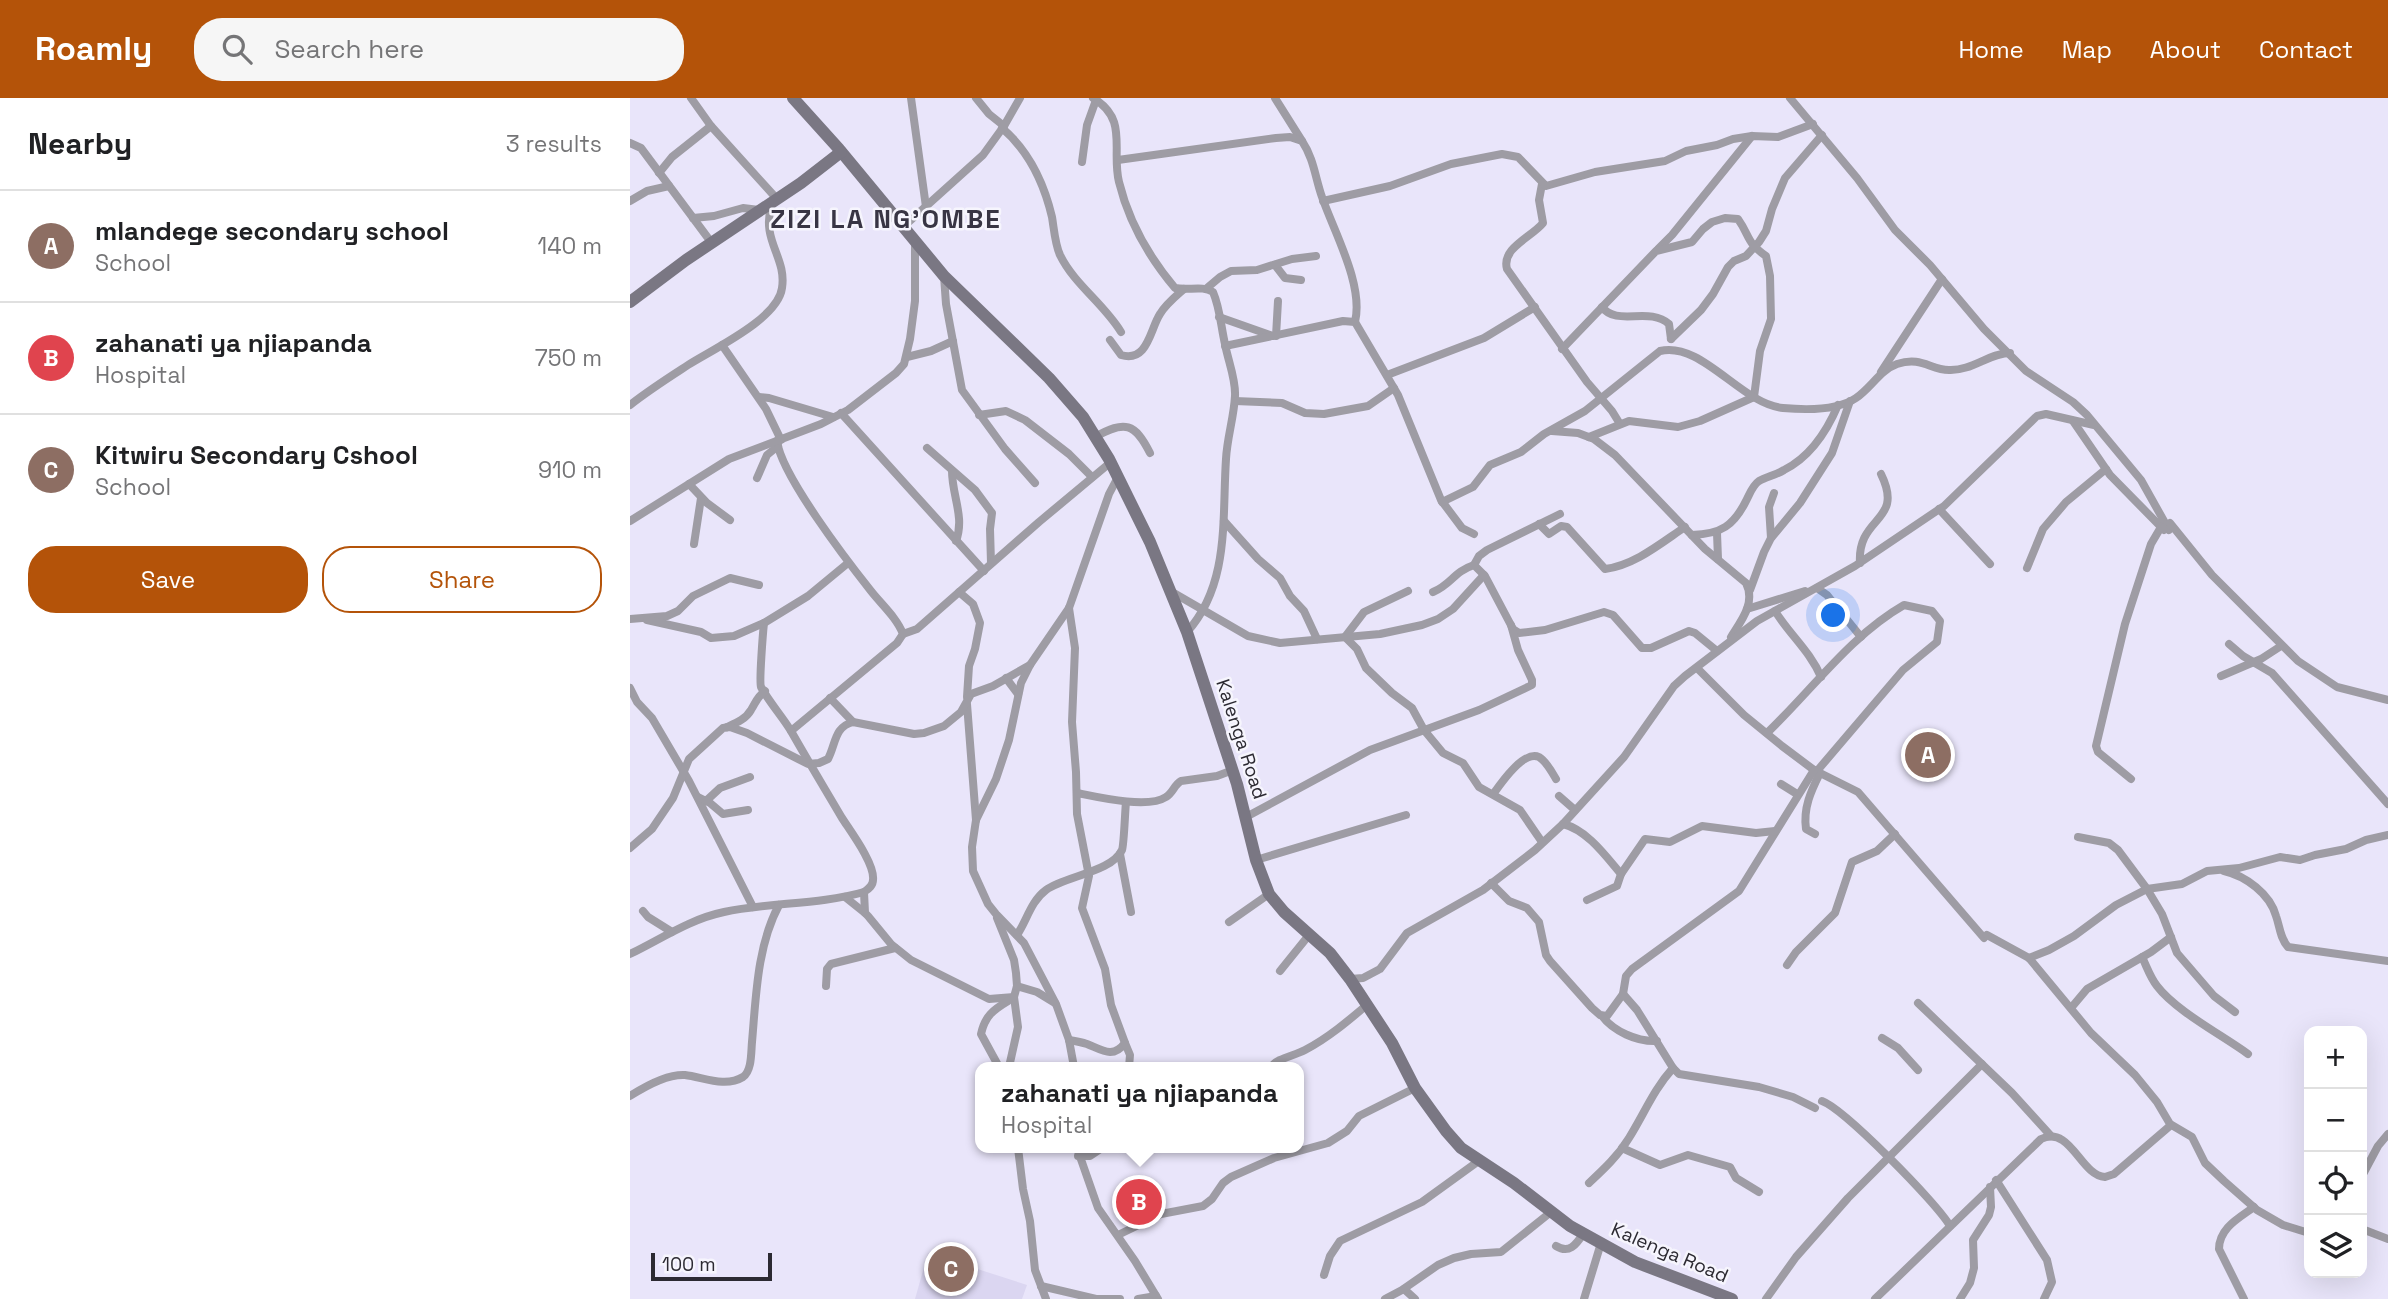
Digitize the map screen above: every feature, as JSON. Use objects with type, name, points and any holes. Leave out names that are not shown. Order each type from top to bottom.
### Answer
[{"type":"main road","name":"Kalenga Road","points":[[793,98],[944,276],[1049,378],[1083,417],[1111,463],[1150,542],[1186,632],[1233,770],[1256,860],[1269,894],[1330,953],[1350,979],[1392,1043],[1416,1088],[1446,1131],[1461,1148],[1583,1234],[1635,1262],[1732,1299]]},
{"type":"main road","points":[[630,302],[841,152]]},
{"type":"street","points":[[630,405],[763,316],[780,297],[783,287],[767,221],[775,200],[711,126],[691,98]]},
{"type":"street","points":[[911,98],[926,207]]},
{"type":"street","points":[[976,98],[1030,159],[1050,212],[1060,255],[1073,275],[1111,315],[1121,332]]},
{"type":"street","points":[[903,228],[983,155],[1020,98]]},
{"type":"street","points":[[1790,98],[1857,178],[1895,230],[1984,329],[2026,371],[2073,402],[2094,425],[2141,480],[2167,529]]},
{"type":"street","points":[[1082,162],[1087,125],[1096,99],[1110,113],[1115,124],[1118,180],[1140,240],[1175,288],[1207,288],[1216,298],[1235,401],[1226,457],[1223,544],[1217,575],[1204,610],[1186,632]]},
{"type":"street","points":[[1279,101],[1314,163],[1323,201],[1350,273],[1357,305],[1355,322],[1394,388],[1442,502],[1462,528],[1474,534]]},
{"type":"street","points":[[1323,201],[1390,186],[1451,164],[1502,154],[1518,157],[1544,186],[1560,184],[1595,172],[1665,161],[1695,148],[1752,136],[1778,138],[1813,124]]},
{"type":"street","points":[[659,173],[672,157],[711,126]]},
{"type":"street","points":[[1442,502],[1474,487],[1490,465],[1521,452],[1585,411],[1600,396],[1654,355],[1667,349],[1671,339],[1701,310],[1713,294],[1728,267],[1746,256],[1766,231],[1785,178],[1822,135]]},
{"type":"street","points":[[1562,349],[1672,235],[1752,136]]},
{"type":"street","points":[[1118,160],[1276,138],[1290,137],[1302,141]]},
{"type":"street","points":[[630,143],[641,148],[711,242]]},
{"type":"street","points":[[1542,184],[1539,200],[1543,223],[1508,254],[1505,264],[1562,349],[1620,424]]},
{"type":"street","points":[[630,201],[646,191],[669,186]]},
{"type":"street","points":[[693,218],[714,216],[743,208],[759,210]]},
{"type":"street","points":[[1656,251],[1688,244],[1712,222],[1725,219],[1740,220],[1747,240],[1753,248],[1766,256],[1772,314],[1760,351],[1754,397]]},
{"type":"street","points":[[630,521],[729,459],[778,443],[837,415],[896,373],[907,357],[915,301],[915,241]]},
{"type":"street","points":[[1207,288],[1231,271],[1257,270],[1316,256]]},
{"type":"street","points":[[1275,265],[1285,278],[1301,280]]},
{"type":"street","points":[[944,276],[946,304],[962,390],[1011,456],[1035,483]]},
{"type":"street","points":[[1878,378],[1941,279]]},
{"type":"street","points":[[1110,340],[1121,355],[1130,356],[1137,353],[1148,343],[1164,307],[1184,289]]},
{"type":"street","points":[[1275,336],[1278,301]]},
{"type":"street","points":[[1387,375],[1484,338],[1535,307]]},
{"type":"street","points":[[1602,307],[1613,314],[1660,317],[1669,324],[1671,339]]},
{"type":"street","points":[[1219,317],[1275,336]]},
{"type":"street","points":[[1225,346],[1343,321],[1355,322]]},
{"type":"street","points":[[907,357],[931,351],[953,341]]},
{"type":"street","points":[[722,345],[773,420],[781,460],[789,473],[848,563],[886,608],[903,635]]},
{"type":"street","points":[[1667,349],[1705,362],[1754,397],[1768,405],[1783,408],[1819,408],[1850,401],[1896,365],[1908,362],[1932,364],[1942,370],[1957,370],[1974,366],[2000,354],[2010,353]]},
{"type":"street","points":[[1235,401],[1282,403],[1305,413],[1324,414],[1368,406],[1394,388]]},
{"type":"street","points":[[759,397],[837,415],[984,570]]},
{"type":"street","points":[[1589,437],[1629,421],[1678,427],[1700,421],[1754,397]]},
{"type":"street","points":[[1728,642],[1747,609],[1750,590],[1772,537],[1800,503],[1832,453],[1850,401]]},
{"type":"street","points":[[1692,535],[1717,533],[1735,519],[1758,482],[1786,470],[1812,448],[1839,405]]},
{"type":"street","points":[[979,415],[1006,411],[1026,420],[1069,454],[1092,477]]},
{"type":"street","points":[[1350,979],[1363,978],[1380,969],[1407,933],[1471,898],[1563,824],[1624,757],[1674,686],[1728,642],[1775,611],[1860,563],[1939,509],[2037,416],[2046,414],[2094,425]]},
{"type":"street","points":[[2073,421],[2106,469],[2281,646],[2337,687],[2388,700]]},
{"type":"street","points":[[1095,437],[1108,429],[1132,427],[1139,433],[1150,453]]},
{"type":"street","points":[[1551,431],[1578,433],[1615,454],[1692,535],[1746,583],[1750,590]]},
{"type":"street","points":[[758,478],[767,455],[778,443]]},
{"type":"street","points":[[927,448],[975,489],[992,513],[991,563]]},
{"type":"street","points":[[791,731],[897,643],[903,635],[918,629],[991,563],[1111,463]]},
{"type":"street","points":[[2027,568],[2038,539],[2050,521],[2066,502],[2106,469]]},
{"type":"street","points":[[953,471],[953,489],[961,521],[956,541]]},
{"type":"street","points":[[1860,563],[1864,535],[1888,503],[1888,491],[1881,474]]},
{"type":"street","points":[[976,820],[996,779],[1009,740],[1018,694],[1030,665],[1069,608],[1109,494],[1118,477]]},
{"type":"street","points":[[689,484],[701,498],[730,520]]},
{"type":"street","points":[[1772,537],[1769,507],[1774,493]]},
{"type":"street","points":[[694,544],[701,498]]},
{"type":"street","points":[[1939,509],[1990,564]]},
{"type":"street","points":[[1433,592],[1448,585],[1459,571],[1474,565],[1486,550],[1560,514]]},
{"type":"street","points":[[1224,521],[1258,559],[1280,578],[1290,596],[1304,611],[1317,639]]},
{"type":"street","points":[[1539,524],[1549,534],[1561,526],[1567,527],[1605,569],[1653,549],[1685,527]]},
{"type":"street","points":[[2131,779],[2098,752],[2096,746],[2129,612],[2151,544],[2167,529]]},
{"type":"street","points":[[1717,533],[1718,559]]},
{"type":"street","points":[[644,618],[655,623],[701,632],[711,638],[740,634],[764,623],[818,588],[848,563]]},
{"type":"street","points":[[1474,565],[1484,575],[1511,625],[1519,633],[1532,633],[1595,613],[1608,612],[1642,648],[1651,648],[1689,631],[1717,651]]},
{"type":"street","points":[[1169,590],[1248,636],[1280,643],[1404,631],[1438,619],[1453,609],[1484,575]]},
{"type":"street","points":[[630,619],[667,616],[678,611],[693,596],[730,578],[759,585]]},
{"type":"street","points":[[1747,609],[1816,589],[1827,595],[1861,637]]},
{"type":"street","points":[[1345,637],[1364,612],[1408,591]]},
{"type":"street","points":[[959,592],[972,604],[981,623],[969,666],[967,700],[976,820],[972,847],[973,871],[996,914],[1014,960],[1017,986],[1013,997],[1018,1027],[1010,1062]]},
{"type":"street","points":[[1602,1016],[1610,1014],[1623,995],[1626,975],[1632,969],[1739,891],[1765,852],[1797,794],[1903,670],[1937,642],[1940,621],[1932,611],[1904,605],[1861,637],[1767,733]]},
{"type":"street","points":[[1069,608],[1076,648],[1072,722],[1077,814],[1088,873],[1082,903],[1083,915],[1105,969],[1111,1005],[1130,1055],[1129,1062]]},
{"type":"street","points":[[1775,611],[1789,633],[1809,652],[1821,677]]},
{"type":"street","points":[[630,954],[693,921],[721,912],[845,897],[863,892],[872,884],[868,861],[820,778],[808,764],[791,731],[761,686],[759,676],[764,623]]},
{"type":"street","points":[[1246,817],[1370,750],[1479,710],[1532,685],[1514,640],[1511,625]]},
{"type":"street","points":[[1345,637],[1357,649],[1366,668],[1412,708],[1424,730],[1443,753],[1463,763],[1475,783],[1520,810],[1542,842]]},
{"type":"street","points":[[2229,644],[2272,673],[2388,804]]},
{"type":"street","points":[[2221,676],[2281,646]]},
{"type":"street","points":[[727,727],[747,733],[808,764],[819,763],[828,759],[835,736],[845,724],[853,722],[914,734],[924,733],[955,719],[967,700],[1030,665]]},
{"type":"street","points":[[1697,668],[1767,733],[1817,771],[1858,792],[1985,937],[2028,958],[2091,1033],[2135,1075],[2171,1125],[2192,1137],[2205,1163],[2254,1207],[2283,1225],[2304,1231]]},
{"type":"street","points":[[1006,678],[1018,694]]},
{"type":"street","points":[[630,688],[701,799],[753,907]]},
{"type":"street","points":[[630,848],[652,829],[673,798],[685,764],[723,728],[745,718],[757,698],[765,691]]},
{"type":"street","points":[[830,698],[853,722]]},
{"type":"street","points":[[1494,793],[1504,778],[1529,756],[1535,755],[1542,759],[1556,779]]},
{"type":"street","points":[[1076,793],[1126,802],[1161,800],[1181,781],[1217,776],[1233,770]]},
{"type":"street","points":[[1815,834],[1806,829],[1806,811],[1817,771]]},
{"type":"street","points":[[701,799],[720,788],[750,777]]},
{"type":"street","points":[[1781,784],[1797,794]]},
{"type":"street","points":[[1559,796],[1575,810]]},
{"type":"street","points":[[701,799],[723,814],[748,810]]},
{"type":"street","points":[[1126,802],[1120,854],[1131,912]]},
{"type":"street","points":[[1256,860],[1406,815]]},
{"type":"street","points":[[1563,824],[1577,829],[1601,850],[1621,874]]},
{"type":"street","points":[[1587,900],[1616,887],[1621,874],[1646,838],[1670,842],[1700,827],[1734,828],[1756,833],[1775,831]]},
{"type":"street","points":[[1787,965],[1806,941],[1835,913],[1852,862],[1873,854],[1895,834]]},
{"type":"street","points":[[2028,958],[2074,936],[2116,905],[2147,889],[2182,884],[2207,871],[2254,865],[2280,857],[2300,860],[2388,835]]},
{"type":"street","points":[[2078,837],[2109,843],[2118,850],[2162,914],[2177,953],[2203,985],[2235,1012]]},
{"type":"street","points":[[1017,935],[1025,924],[1031,907],[1044,892],[1066,880],[1096,870],[1120,854]]},
{"type":"street","points":[[2217,870],[2242,876],[2268,900],[2288,947],[2388,961]]},
{"type":"street","points":[[1491,883],[1508,901],[1530,910],[1539,922],[1546,956],[1592,1009],[1611,1026],[1626,1034],[1657,1041]]},
{"type":"street","points":[[863,892],[865,913]]},
{"type":"street","points":[[1229,922],[1269,894]]},
{"type":"street","points":[[845,897],[865,913],[895,948],[911,960],[976,994],[998,1000],[1013,997]]},
{"type":"street","points":[[630,1096],[662,1080],[679,1075],[722,1081],[741,1078],[747,1073],[761,963],[773,916],[779,905]]},
{"type":"street","points":[[643,911],[672,932]]},
{"type":"street","points":[[996,914],[1017,935],[1036,964],[1056,1004],[1069,1040],[1073,1062]]},
{"type":"street","points":[[1280,971],[1309,935]]},
{"type":"street","points":[[2071,1008],[2087,989],[2171,937]]},
{"type":"street","points":[[826,986],[827,969],[831,964],[895,948]]},
{"type":"street","points":[[2142,957],[2151,978],[2163,993],[2198,1021],[2248,1054]]},
{"type":"street","points":[[1017,986],[1037,992],[1056,1004]]},
{"type":"street","points":[[1623,995],[1637,1010],[1679,1074],[1714,1078],[1780,1092],[1815,1108]]},
{"type":"street","points":[[996,1062],[981,1034],[984,1021],[991,1012],[1013,997]]},
{"type":"street","points":[[1918,1003],[2052,1136],[2070,1146],[2090,1172],[2105,1177],[2114,1174],[2171,1125]]},
{"type":"street","points":[[1275,1062],[1311,1047],[1368,1004]]},
{"type":"street","points":[[1882,1038],[1899,1048],[1918,1070]]},
{"type":"street","points":[[1069,1040],[1109,1053],[1125,1043]]},
{"type":"street","points":[[1766,1299],[1811,1239],[1982,1064]]},
{"type":"street","points":[[1589,1183],[1613,1161],[1661,1081],[1673,1068]]},
{"type":"street","points":[[1304,1148],[1328,1143],[1347,1131],[1359,1116],[1416,1088]]},
{"type":"street","points":[[1822,1101],[1836,1109],[1888,1158],[1932,1201],[1950,1226]]},
{"type":"street","points":[[2367,1167],[2388,1134]]},
{"type":"street","points":[[1875,1299],[2041,1139],[2052,1136]]},
{"type":"street","points":[[1622,1148],[1660,1165],[1688,1155],[1730,1167],[1736,1178],[1759,1192]]},
{"type":"street","points":[[1019,1153],[1035,1270],[1046,1299]]},
{"type":"street","points":[[1078,1153],[1098,1208],[1157,1298],[1138,1299]]},
{"type":"street","points":[[1118,1235],[1161,1214],[1203,1206],[1213,1199],[1223,1183],[1231,1177],[1284,1153]]},
{"type":"street","points":[[1324,1275],[1330,1256],[1340,1241],[1355,1232],[1387,1221],[1422,1202],[1480,1160]]},
{"type":"street","points":[[1960,1299],[1970,1283],[1974,1268],[1973,1240],[1989,1215],[1993,1184]]},
{"type":"street","points":[[1993,1184],[2047,1260],[2052,1282],[2044,1299]]},
{"type":"street","points":[[2244,1299],[2219,1249],[2219,1243],[2224,1230],[2254,1207]]},
{"type":"street","points":[[1385,1299],[1404,1289],[1427,1271],[1454,1258],[1503,1251],[1550,1212]]},
{"type":"street","points":[[2367,1231],[2388,1239]]},
{"type":"street","points":[[1556,1246],[1569,1249],[1583,1234]]},
{"type":"street","points":[[1584,1299],[1601,1243]]},
{"type":"street","points":[[1041,1286],[1096,1298],[1120,1299]]},
{"type":"street","points":[[1404,1289],[1415,1299]]},
{"type":"shaded area","points":[[928,1253],[1027,1285],[1022,1299],[915,1299]]},
{"type":"place","name":"mlandege secondary school","points":[[1928,755]]},
{"type":"place","name":"zahanati ya njiapanda","points":[[1139,1202]]},
{"type":"place","name":"Kitwiru Secondary Cshool","points":[[951,1269]]},
{"type":"district","name":"ZIZI LA NG'OMBE","points":[[886,219]]}]
